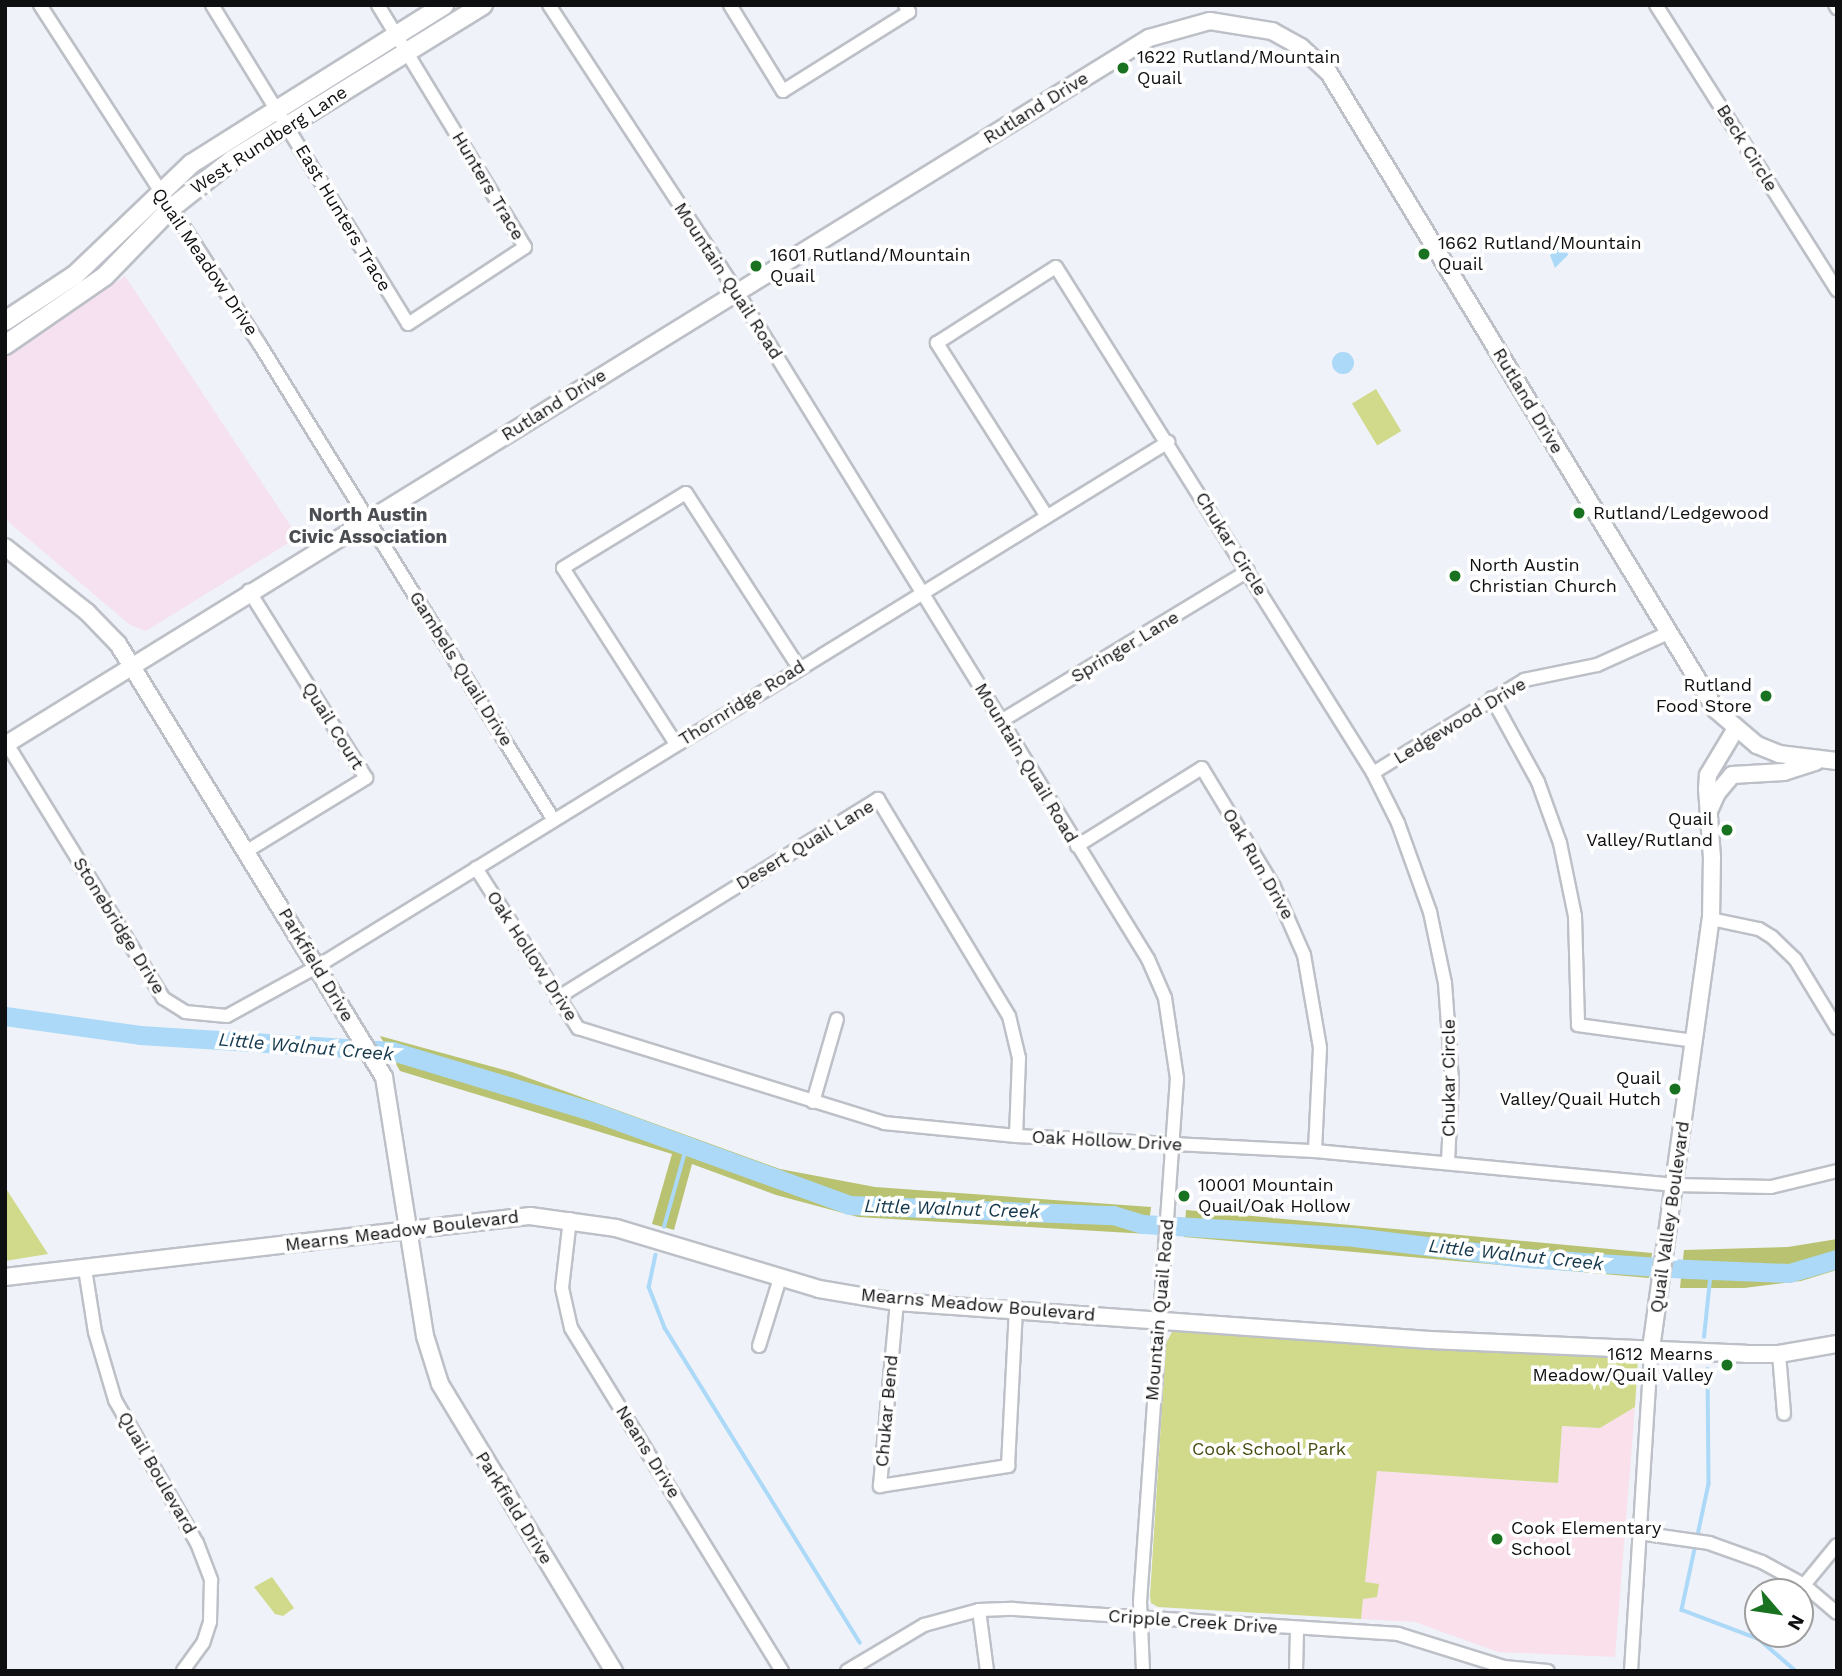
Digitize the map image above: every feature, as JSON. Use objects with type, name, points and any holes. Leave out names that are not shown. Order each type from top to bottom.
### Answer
[{"type":"main road","name":"West Rundberg Lane","points":[[5,321],[50,292],[89,262],[191,164],[444,5]]},
{"type":"main road","name":"West Rundberg Lane","points":[[5,345],[62,309],[105,276],[169,210],[232,160],[482,5]]},
{"type":"main road","points":[[50,292],[62,309]]},
{"type":"street","name":"Quail Meadow Drive","points":[[40,5],[369,519]]},
{"type":"street","name":"East Hunters Trace","points":[[212,5],[408,324]]},
{"type":"street","name":"Hunters Trace","points":[[378,5],[525,247],[408,324]]},
{"type":"street","name":"Mountain Quail Road","points":[[549,5],[737,292],[1148,959],[1165,998],[1177,1058],[1174,1144],[1157,1318],[1140,1617],[1143,1671]]},
{"type":"street","points":[[730,5],[783,91],[909,12],[905,5]]},
{"type":"street","name":"Beck Circle","points":[[1656,5],[1837,290]]},
{"type":"street","name":"Rutland Drive","points":[[6,745],[249,591],[1149,38],[1210,21],[1272,31],[1316,59],[1341,89],[1716,710],[1735,730],[1779,754],[1817,761],[1837,761]]},
{"type":"street","name":"Chukar Circle","points":[[1046,515],[937,343],[1056,267],[1373,773],[1415,865],[1439,950],[1451,1041],[1448,1163]]},
{"type":"street","name":"Thornridge Road","points":[[318,966],[1168,442]]},
{"type":"street","points":[[676,744],[563,568],[686,493],[799,668]]},
{"type":"street","name":"Gambels Quail Drive","points":[[369,519],[553,819]]},
{"type":"street","name":"Parkfield Drive","points":[[5,547],[101,624],[131,665],[384,1077],[425,1336],[440,1384],[614,1671]]},
{"type":"street","name":"Springer Lane","points":[[1001,721],[1248,571]]},
{"type":"street","name":"Quail Court","points":[[247,850],[366,778],[249,591]]},
{"type":"street","name":"Ledgewood Drive","points":[[1373,773],[1524,680],[1597,665],[1668,633]]},
{"type":"street","points":[[1492,698],[1534,772],[1560,843],[1576,916],[1578,1025],[1695,1041]]},
{"type":"street","name":"Quail Valley Boulevard","points":[[1632,1671],[1651,1349],[1710,919],[1709,775],[1735,730]]},
{"type":"street","name":"Stonebridge Drive","points":[[6,745],[169,1004],[194,1013],[227,1016],[318,966]]},
{"type":"street","points":[[1708,813],[1717,793],[1732,775],[1784,772],[1817,761]]},
{"type":"street","name":"Oak Run Drive","points":[[1077,846],[1202,768],[1274,887],[1304,955],[1320,1048],[1315,1151]]},
{"type":"street","name":"Desert Quail Lane","points":[[557,998],[878,799],[1009,1016],[1019,1058],[1016,1136]]},
{"type":"street","name":"Oak Hollow Drive","points":[[476,868],[572,1021],[593,1036],[884,1123],[1016,1136],[1315,1151],[1675,1185],[1771,1187],[1837,1171]]},
{"type":"street","points":[[1710,919],[1759,929],[1772,937],[1795,959],[1837,1028]]},
{"type":"street","points":[[813,1102],[837,1019]]},
{"type":"street","name":"Mearns Meadow Boulevard","points":[[5,1277],[513,1217],[570,1219],[616,1228],[780,1278],[897,1302],[1157,1318],[1430,1340],[1779,1354],[1837,1344]]},
{"type":"street","name":"Neans Drive","points":[[570,1219],[562,1288],[571,1328],[782,1671]]},
{"type":"street","name":"Quail Boulevard","points":[[85,1269],[95,1332],[115,1400],[197,1543],[211,1580],[210,1622],[203,1643],[183,1671]]},
{"type":"street","points":[[759,1346],[780,1278]]},
{"type":"street","name":"Chukar Bend","points":[[897,1302],[880,1486],[1008,1466],[1016,1309]]},
{"type":"street","points":[[1779,1354],[1784,1414]]},
{"type":"street","points":[[1639,1533],[1701,1542],[1762,1562],[1791,1578]]},
{"type":"street","points":[[1810,1578],[1837,1545]]},
{"type":"street","points":[[1814,1593],[1837,1613]]},
{"type":"street","points":[[979,1610],[987,1671]]},
{"type":"street","name":"Cripple Creek Drive","points":[[847,1671],[924,1625],[979,1610],[1140,1617],[1416,1637],[1504,1669],[1548,1671]]},
{"type":"street","points":[[1296,1671],[1297,1629]]},
{"type":"shaded area","points":[[125,276],[298,537],[146,631],[130,625],[5,519],[5,357]]},
{"type":"shaded area","name":"Cook Elementary School","points":[[1635,1407],[1615,1657],[1498,1652],[1415,1622],[1361,1619],[1377,1471],[1558,1483],[1562,1426],[1600,1428]]},
{"type":"green space","points":[[1376,389],[1401,431],[1377,445],[1352,403]]},
{"type":"green space","points":[[380,1036],[512,1072],[780,1169],[875,1187],[1151,1207],[1148,1234],[858,1217],[776,1195],[692,1164],[674,1230],[652,1224],[672,1154],[400,1071]]},
{"type":"green space","points":[[5,1187],[48,1254],[5,1261]]},
{"type":"green space","points":[[1186,1210],[1652,1253],[1649,1278],[1184,1237]]},
{"type":"green space","points":[[1837,1239],[1837,1270],[1801,1281],[1744,1288],[1680,1288],[1684,1250],[1788,1247]]},
{"type":"green space","name":"Cook School Park","points":[[1173,1330],[1638,1359],[1635,1407],[1600,1428],[1562,1426],[1558,1483],[1377,1471],[1365,1582],[1379,1584],[1377,1597],[1363,1599],[1361,1619],[1158,1607],[1151,1603],[1150,1596],[1166,1343]]},
{"type":"green space","points":[[272,1577],[294,1608],[283,1616],[275,1614],[254,1587]]},
{"type":"water","points":[[1565,242],[1568,255],[1555,268],[1550,255]]},
{"type":"water","points":[[1343,352],[1351,355],[1354,363],[1351,371],[1343,374],[1335,371],[1332,363],[1335,355]]},
{"type":"waterway","name":"Little Walnut Creek","points":[[5,1016],[140,1035],[392,1051],[594,1112],[849,1205],[1113,1215],[1143,1224],[1354,1237],[1526,1258],[1688,1269],[1789,1273],[1837,1259]]},
{"type":"waterway","points":[[664,1227],[687,1145]]},
{"type":"waterway","points":[[656,1255],[649,1287],[665,1328],[860,1642]]},
{"type":"waterway","points":[[1704,1337],[1711,1270]]},
{"type":"waterway","points":[[1708,1369],[1709,1484],[1682,1610],[1759,1639],[1796,1671]]},
{"type":"place","name":"1622 Rutland/Mountain Quail","points":[[1123,68]]},
{"type":"place","name":"1662 Rutland/Mountain Quail","points":[[1424,254]]},
{"type":"place","name":"1601 Rutland/Mountain Quail","points":[[756,266]]},
{"type":"place","name":"Rutland/Ledgewood","points":[[1579,513]]},
{"type":"place","name":"North Austin Christian Church","points":[[1455,576]]},
{"type":"place","name":"Rutland Food Store","points":[[1766,696]]},
{"type":"place","name":"Quail Valley/Rutland","points":[[1727,830]]},
{"type":"place","name":"Quail Valley/Quail Hutch","points":[[1675,1089]]},
{"type":"place","name":"10001 Mountain Quail/Oak Hollow","points":[[1184,1196]]},
{"type":"place","name":"1612 Mearns Meadow/Quail Valley","points":[[1727,1365]]},
{"type":"place","name":"Cook Elementary School","points":[[1497,1539]]},
{"type":"district","name":"North Austin Civic Association","points":[[368,526]]}]
